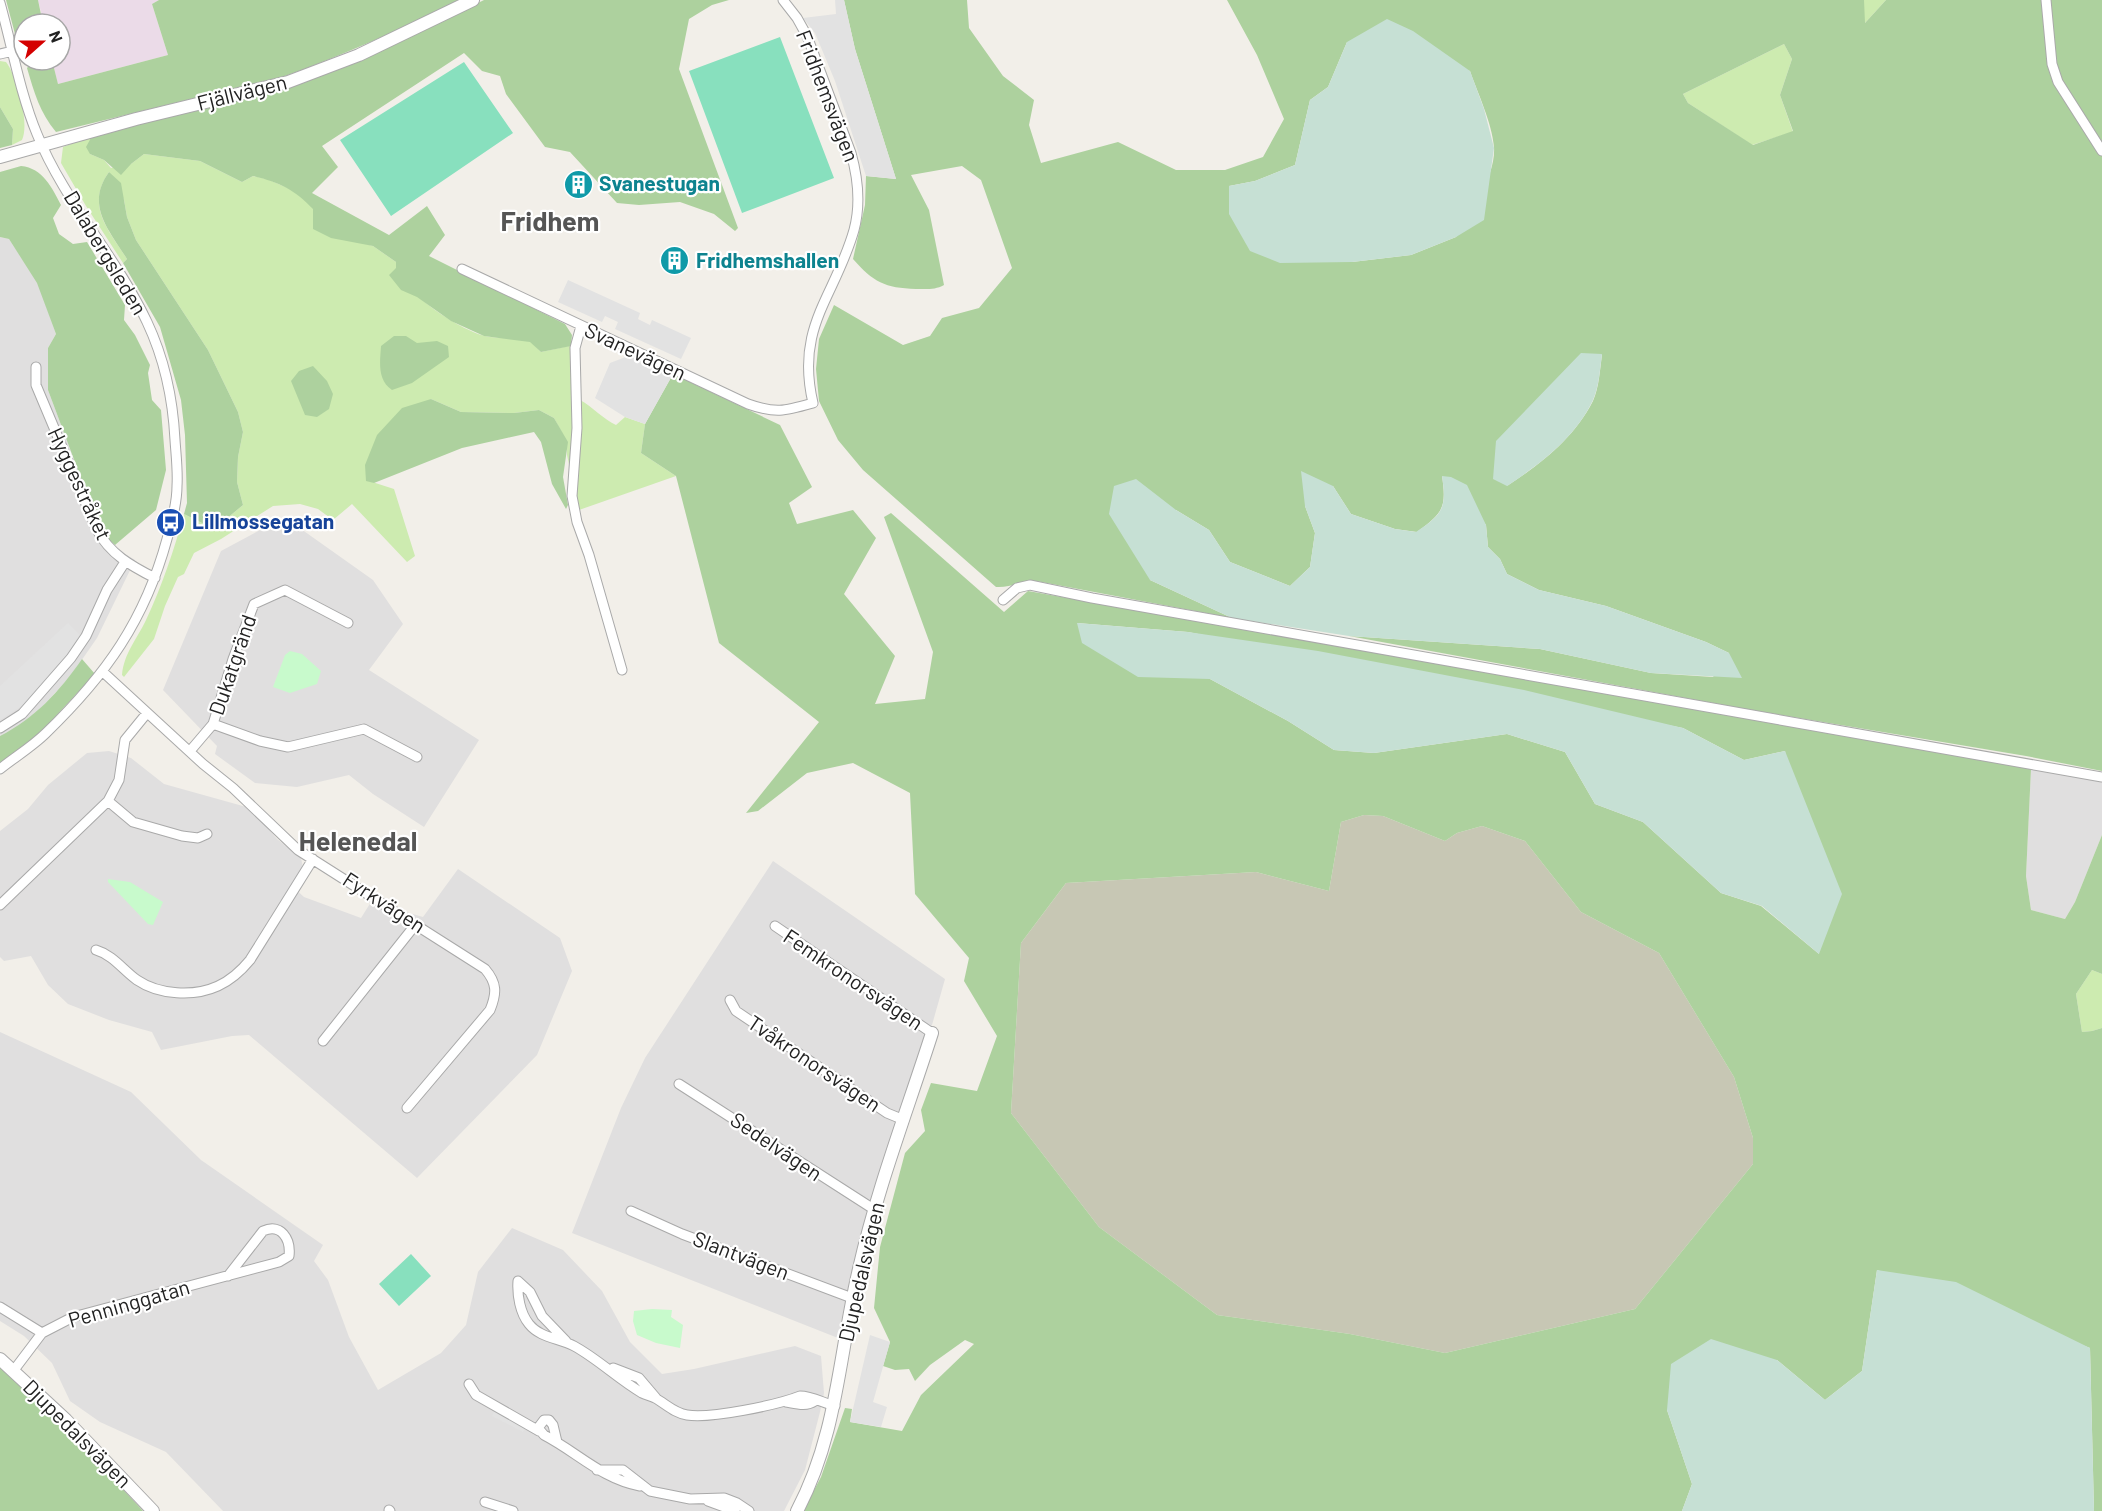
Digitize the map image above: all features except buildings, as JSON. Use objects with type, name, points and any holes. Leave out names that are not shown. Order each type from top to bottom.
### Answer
[{"type":"street","name":"Fjällvägen","points":[[0,157],[136,119],[288,82],[358,55],[473,0]]},
{"type":"street","name":"Fridhemsvägen","points":[[783,0],[807,36],[851,153],[858,190],[854,230],[813,330],[808,351],[813,403]]},
{"type":"street","points":[[2046,0],[2052,64],[2058,82],[2102,151]]},
{"type":"street","name":"Dalabergsleden","points":[[0,3],[12,47]]},
{"type":"street","name":"Dalabergsleden","points":[[0,769],[45,734],[103,672],[130,632],[155,579],[168,534],[177,486],[174,418],[167,380],[148,324],[131,291],[52,166],[42,146],[19,72]]},
{"type":"street","name":"Svanevägen","points":[[462,269],[757,407],[778,411],[813,403]]},
{"type":"street","points":[[581,326],[575,348],[577,428],[572,496],[577,522],[590,555],[622,670]]},
{"type":"street","name":"Hyggestråket","points":[[36,367],[36,385],[91,518],[103,541],[125,562],[155,579]]},
{"type":"street","points":[[0,728],[22,714],[71,658],[86,636],[107,590],[125,562]]},
{"type":"street","points":[[1003,600],[1017,588],[1030,585],[1092,598],[2102,777]]},
{"type":"street","name":"Dukatgränd","points":[[190,751],[213,724],[233,659],[254,604],[285,590],[348,623]]},
{"type":"street","name":"Fyrkvägen","points":[[103,672],[298,850],[485,969],[494,982],[496,991],[490,1010],[407,1108]]},
{"type":"street","points":[[0,905],[108,801],[119,780],[125,740],[147,713]]},
{"type":"street","points":[[213,724],[260,741],[288,747],[364,729],[417,757]]},
{"type":"street","points":[[108,801],[133,822],[190,837],[198,838],[207,834]]},
{"type":"street","points":[[96,950],[107,953],[135,979],[156,989],[190,993],[217,987],[240,972],[250,960],[314,860]]},
{"type":"street","points":[[323,1041],[416,924]]},
{"type":"street","name":"Femkronorsvägen","points":[[775,926],[932,1034]]},
{"type":"street","name":"Tvåkronorsvägen","points":[[730,1000],[736,1011],[887,1113],[904,1120]]},
{"type":"street","name":"Djupedalsvägen","points":[[797,1511],[821,1457],[835,1406],[852,1298],[874,1210],[932,1034]]},
{"type":"street","name":"Sedelvägen","points":[[679,1084],[874,1210]]},
{"type":"street","name":"Slantvägen","points":[[631,1211],[682,1234],[852,1298]]},
{"type":"street","name":"Penninggatan","points":[[14,1370],[42,1333],[73,1317],[228,1276],[279,1262],[289,1256],[290,1246],[286,1236],[278,1230],[269,1228],[262,1231],[228,1276]]},
{"type":"street","points":[[566,1342],[542,1316],[530,1292],[518,1281],[517,1292],[522,1312],[531,1327],[545,1336],[566,1342],[644,1394],[656,1398],[677,1412],[694,1416],[714,1415],[783,1401],[799,1405],[810,1405],[815,1401],[835,1406]]},
{"type":"street","points":[[0,1307],[42,1333]]},
{"type":"street","points":[[531,1327],[536,1318],[542,1316]]},
{"type":"street","name":"Djupedalsvägen","points":[[0,1359],[66,1420],[153,1511]]},
{"type":"street","points":[[469,1384],[476,1395],[539,1431],[597,1470],[624,1483],[642,1486],[667,1495],[705,1500],[735,1511]]},
{"type":"street","points":[[539,1431],[539,1424],[544,1420],[549,1420],[553,1425],[556,1442]]},
{"type":"street","points":[[705,1500],[724,1498],[748,1511]]},
{"type":"street","points":[[485,1502],[513,1511]]},
{"type":"shaded area","points":[[38,0],[159,0],[152,4],[168,55],[58,84],[55,72],[72,72],[72,12],[41,12]]},
{"type":"shaded area","points":[[835,0],[844,0],[855,49],[896,179],[866,176],[835,81],[815,33],[803,18],[836,14]]},
{"type":"shaded area","points":[[1387,19],[1413,31],[1470,71],[1484,109],[1494,148],[1484,220],[1456,237],[1411,255],[1352,262],[1280,263],[1250,251],[1229,214],[1229,186],[1255,181],[1295,165],[1310,100],[1328,87],[1347,42]]},
{"type":"shaded area","points":[[0,237],[9,239],[38,283],[56,334],[48,348],[48,390],[91,505],[108,539],[135,560],[97,638],[70,677],[40,709],[20,726],[0,736]]},
{"type":"shaded area","points":[[568,280],[640,313],[638,319],[650,325],[652,320],[691,338],[681,359],[615,329],[618,322],[605,316],[602,322],[558,302]]},
{"type":"shaded area","points":[[1581,353],[1602,354],[1597,389],[1577,426],[1556,449],[1507,486],[1493,479],[1496,441]]},
{"type":"shaded area","points":[[631,355],[673,374],[645,424],[625,417],[595,398],[610,363]]},
{"type":"shaded area","points":[[1301,471],[1333,486],[1351,514],[1395,529],[1416,532],[1432,520],[1441,509],[1444,496],[1442,476],[1451,477],[1467,485],[1486,525],[1488,547],[1500,559],[1507,574],[1539,590],[1606,606],[1706,642],[1729,653],[1742,678],[1651,673],[1540,649],[1349,636],[1232,618],[1150,580],[1109,514],[1114,486],[1136,479],[1176,510],[1209,530],[1230,562],[1290,586],[1310,567],[1315,533],[1305,506]]},
{"type":"shaded area","points":[[277,521],[301,529],[373,580],[403,624],[369,670],[479,740],[424,827],[373,794],[349,775],[297,787],[255,783],[215,754],[217,746],[163,690],[221,551]]},
{"type":"shaded area","points":[[68,623],[82,637],[39,690],[23,705],[0,720],[0,686]]},
{"type":"shaded area","points":[[1077,623],[1188,632],[1318,651],[1524,690],[1683,728],[1744,760],[1785,751],[1842,894],[1819,954],[1762,906],[1721,893],[1643,822],[1595,804],[1565,752],[1507,734],[1374,753],[1334,750],[1288,721],[1210,679],[1138,677],[1082,643]]},
{"type":"shaded area","points":[[109,751],[131,758],[164,784],[250,808],[277,839],[301,858],[303,868],[292,886],[304,897],[361,918],[371,902],[423,917],[458,869],[560,938],[572,971],[537,1055],[417,1178],[249,1035],[232,1036],[161,1050],[152,1032],[109,1020],[68,1004],[48,985],[31,956],[4,961],[0,957],[0,831],[28,809],[48,785],[87,753]]},
{"type":"shaded area","points":[[2031,769],[2102,782],[2102,835],[2075,902],[2065,919],[2031,910],[2026,876]]},
{"type":"shaded area","points":[[1364,815],[1383,816],[1445,841],[1457,833],[1482,826],[1525,841],[1581,912],[1659,953],[1734,1077],[1753,1138],[1753,1164],[1635,1309],[1445,1353],[1350,1334],[1217,1315],[1099,1227],[1011,1113],[1021,943],[1066,883],[1256,872],[1329,891],[1341,822]]},
{"type":"shaded area","points":[[773,861],[945,979],[932,1025],[924,1037],[873,1194],[849,1282],[838,1338],[572,1233],[621,1108],[645,1058]]},
{"type":"shaded area","points":[[0,1032],[131,1092],[201,1160],[323,1245],[314,1261],[328,1280],[349,1337],[378,1390],[441,1353],[466,1325],[478,1272],[512,1228],[563,1250],[602,1291],[630,1342],[662,1374],[795,1346],[821,1356],[824,1393],[820,1412],[805,1470],[784,1511],[223,1511],[166,1452],[100,1422],[70,1401],[52,1363],[24,1336],[0,1321]]},
{"type":"shaded area","points":[[1877,1270],[1956,1282],[2090,1348],[2094,1511],[1682,1511],[1692,1484],[1667,1410],[1671,1364],[1711,1339],[1777,1360],[1825,1400],[1862,1371]]},
{"type":"shaded area","points":[[870,1335],[890,1342],[873,1402],[887,1407],[881,1427],[850,1422]]},
{"type":"shaded area","points":[[495,1410],[526,1427],[523,1432],[492,1416]]},
{"type":"green space","points":[[6,0],[38,0],[40,12],[12,12],[12,23]]},
{"type":"green space","points":[[159,0],[459,0],[373,41],[285,76],[56,132],[42,110],[28,72],[55,72],[58,84],[168,55],[152,4]]},
{"type":"green space","points":[[484,0],[729,0],[712,5],[689,19],[679,69],[738,228],[735,231],[714,214],[680,202],[639,205],[617,203],[570,152],[545,147],[506,94],[500,76],[482,71],[464,53],[322,146],[338,167],[312,193],[389,235],[427,206],[445,235],[429,256],[565,324],[572,335],[571,346],[541,352],[530,342],[484,336],[451,321],[417,297],[401,290],[389,275],[396,268],[396,262],[373,246],[331,238],[313,229],[313,209],[300,197],[279,184],[253,176],[242,182],[200,161],[144,154],[121,175],[104,160],[90,154],[86,147],[92,136],[313,79],[387,48]]},
{"type":"green space","points":[[844,0],[967,0],[969,28],[1003,76],[1034,100],[1029,125],[1041,163],[1118,142],[1176,170],[1225,170],[1263,157],[1284,119],[1257,55],[1227,0],[1864,0],[1865,23],[1886,0],[2102,0],[2102,771],[1740,708],[1349,636],[1540,649],[1651,673],[1713,677],[1729,653],[1706,642],[1606,606],[1539,590],[1507,574],[1500,559],[1488,547],[1486,525],[1442,476],[1444,496],[1441,509],[1417,532],[1395,529],[1351,514],[1333,486],[1305,506],[1315,533],[1310,567],[1290,586],[1230,562],[1209,530],[1176,510],[1150,580],[1232,618],[1036,581],[996,587],[863,470],[838,440],[819,401],[816,369],[819,339],[834,305],[903,345],[930,336],[942,318],[979,308],[1012,268],[981,180],[962,166],[911,175],[929,210],[944,285],[924,289],[888,285],[867,273],[853,259],[865,205],[866,176],[896,179],[855,49]],"holes":[[[1347,42],[1470,71],[1491,128],[1494,158],[1487,182],[1456,237],[1411,255],[1352,262],[1229,186],[1255,181],[1295,165],[1310,100],[1328,87]],[[1784,44],[1792,59],[1780,95],[1793,131],[1753,145],[1688,103],[1683,94]],[[1581,354],[1602,355],[1595,396],[1576,427],[1556,449],[1507,486],[1560,376]]]},
{"type":"green space","points":[[1864,0],[1886,0],[1864,24]]},
{"type":"green space","points":[[780,37],[834,178],[742,213],[689,71]]},
{"type":"green space","points":[[1784,44],[1792,59],[1780,95],[1793,132],[1752,145],[1688,103],[1683,94]]},
{"type":"green space","points":[[0,61],[6,62],[10,69],[18,88],[23,112],[22,140],[12,145],[13,129],[0,107]]},
{"type":"green space","points":[[464,62],[513,133],[391,216],[340,140]]},
{"type":"green space","points":[[0,107],[13,129],[12,145],[0,148]]},
{"type":"green space","points":[[92,136],[90,154],[104,160],[111,168],[131,164],[144,154],[200,161],[242,182],[253,176],[267,179],[297,192],[314,209],[359,242],[373,246],[396,262],[399,273],[418,296],[446,317],[474,332],[490,337],[527,340],[541,352],[578,344],[580,400],[616,425],[625,417],[645,424],[641,453],[676,476],[579,510],[567,455],[567,442],[554,418],[539,410],[514,413],[461,412],[431,399],[366,480],[394,489],[415,556],[407,562],[352,504],[333,520],[318,509],[300,504],[273,506],[194,553],[184,574],[178,577],[154,639],[124,677],[122,675],[125,660],[157,594],[184,514],[214,529],[243,505],[237,482],[238,457],[243,432],[238,412],[208,350],[136,240],[127,217],[124,200],[109,172],[102,184],[99,207],[107,228],[127,259],[123,263],[61,163],[63,147]]},
{"type":"green space","points":[[21,166],[41,175],[54,192],[61,205],[53,218],[59,234],[73,244],[87,242],[125,305],[124,320],[135,335],[150,365],[148,373],[152,400],[161,410],[166,470],[156,510],[115,545],[108,539],[91,505],[48,390],[48,348],[56,334],[37,283],[9,239],[0,237],[0,172]]},
{"type":"green space","points":[[109,172],[121,183],[127,217],[136,240],[208,350],[238,412],[243,432],[238,457],[237,482],[243,505],[214,529],[184,514],[187,503],[185,435],[181,400],[160,327],[123,263],[127,259],[102,217],[99,195]]},
{"type":"green space","points":[[394,336],[406,336],[417,343],[437,341],[448,346],[449,357],[412,383],[392,390],[382,376],[380,358],[381,346]]},
{"type":"green space","points":[[313,366],[327,381],[333,394],[329,409],[317,417],[305,415],[291,381],[299,371]]},
{"type":"green space","points":[[673,374],[780,425],[812,487],[789,503],[797,524],[853,510],[876,538],[844,594],[895,656],[875,704],[925,699],[933,652],[884,517],[891,513],[1004,612],[1028,591],[2031,769],[2026,876],[2031,910],[2065,919],[2075,902],[2102,835],[2102,974],[2092,970],[2076,994],[2082,1032],[2102,1028],[2102,1511],[2094,1511],[2090,1348],[1877,1270],[1862,1371],[1825,1400],[1777,1360],[1667,1410],[1692,1484],[1682,1511],[803,1511],[821,1477],[845,1408],[852,1409],[850,1422],[902,1431],[921,1395],[974,1344],[965,1340],[930,1365],[915,1381],[909,1369],[895,1370],[883,1366],[890,1342],[874,1308],[880,1247],[905,1153],[925,1131],[921,1110],[931,1083],[977,1091],[997,1036],[964,981],[969,958],[915,894],[910,793],[853,763],[807,773],[758,811],[746,813],[819,722],[719,643],[676,476],[641,453],[645,424]],"holes":[[[1077,623],[1188,632],[1683,728],[1744,760],[1785,751],[1819,954],[1761,906],[1721,893],[1643,822],[1595,804],[1565,752],[1507,734],[1374,753],[1334,750],[1288,721],[1210,679]],[[1364,815],[1383,816],[1445,841],[1457,833],[1482,826],[1525,841],[1581,912],[1659,953],[1734,1077],[1753,1138],[1753,1164],[1635,1309],[1445,1353],[1350,1334],[1217,1315],[1099,1227],[1011,1113],[1021,943],[1066,883],[1256,872],[1329,891],[1341,822]]]},
{"type":"green space","points":[[431,399],[461,412],[514,413],[539,410],[554,418],[568,442],[563,477],[568,505],[566,509],[552,484],[541,442],[534,432],[462,448],[374,483],[366,481],[365,465],[377,435],[402,408]]},
{"type":"green space","points":[[290,651],[302,654],[321,671],[317,684],[290,693],[273,687],[285,655]]},
{"type":"green space","points":[[82,659],[95,674],[40,733],[0,763],[0,736],[24,721],[46,703]]},
{"type":"green space","points":[[108,879],[130,882],[163,902],[153,925],[148,924],[108,882]]},
{"type":"green space","points":[[2092,970],[2102,974],[2102,1028],[2082,1032],[2076,994]]},
{"type":"green space","points":[[411,1254],[431,1276],[399,1306],[379,1284]]},
{"type":"green space","points":[[672,1310],[671,1317],[683,1325],[680,1348],[656,1343],[637,1335],[633,1321],[634,1311]]},
{"type":"green space","points":[[0,1366],[62,1423],[143,1511],[0,1511]]},
{"type":"place","name":"Svanestugan","points":[[578,184]]},
{"type":"place","name":"Fridhemshallen","points":[[675,261]]},
{"type":"place","name":"Lillmossegatan","points":[[171,522]]},
{"type":"district","name":"Fridhem","points":[[550,222]]},
{"type":"district","name":"Helenedal","points":[[358,842]]}]
